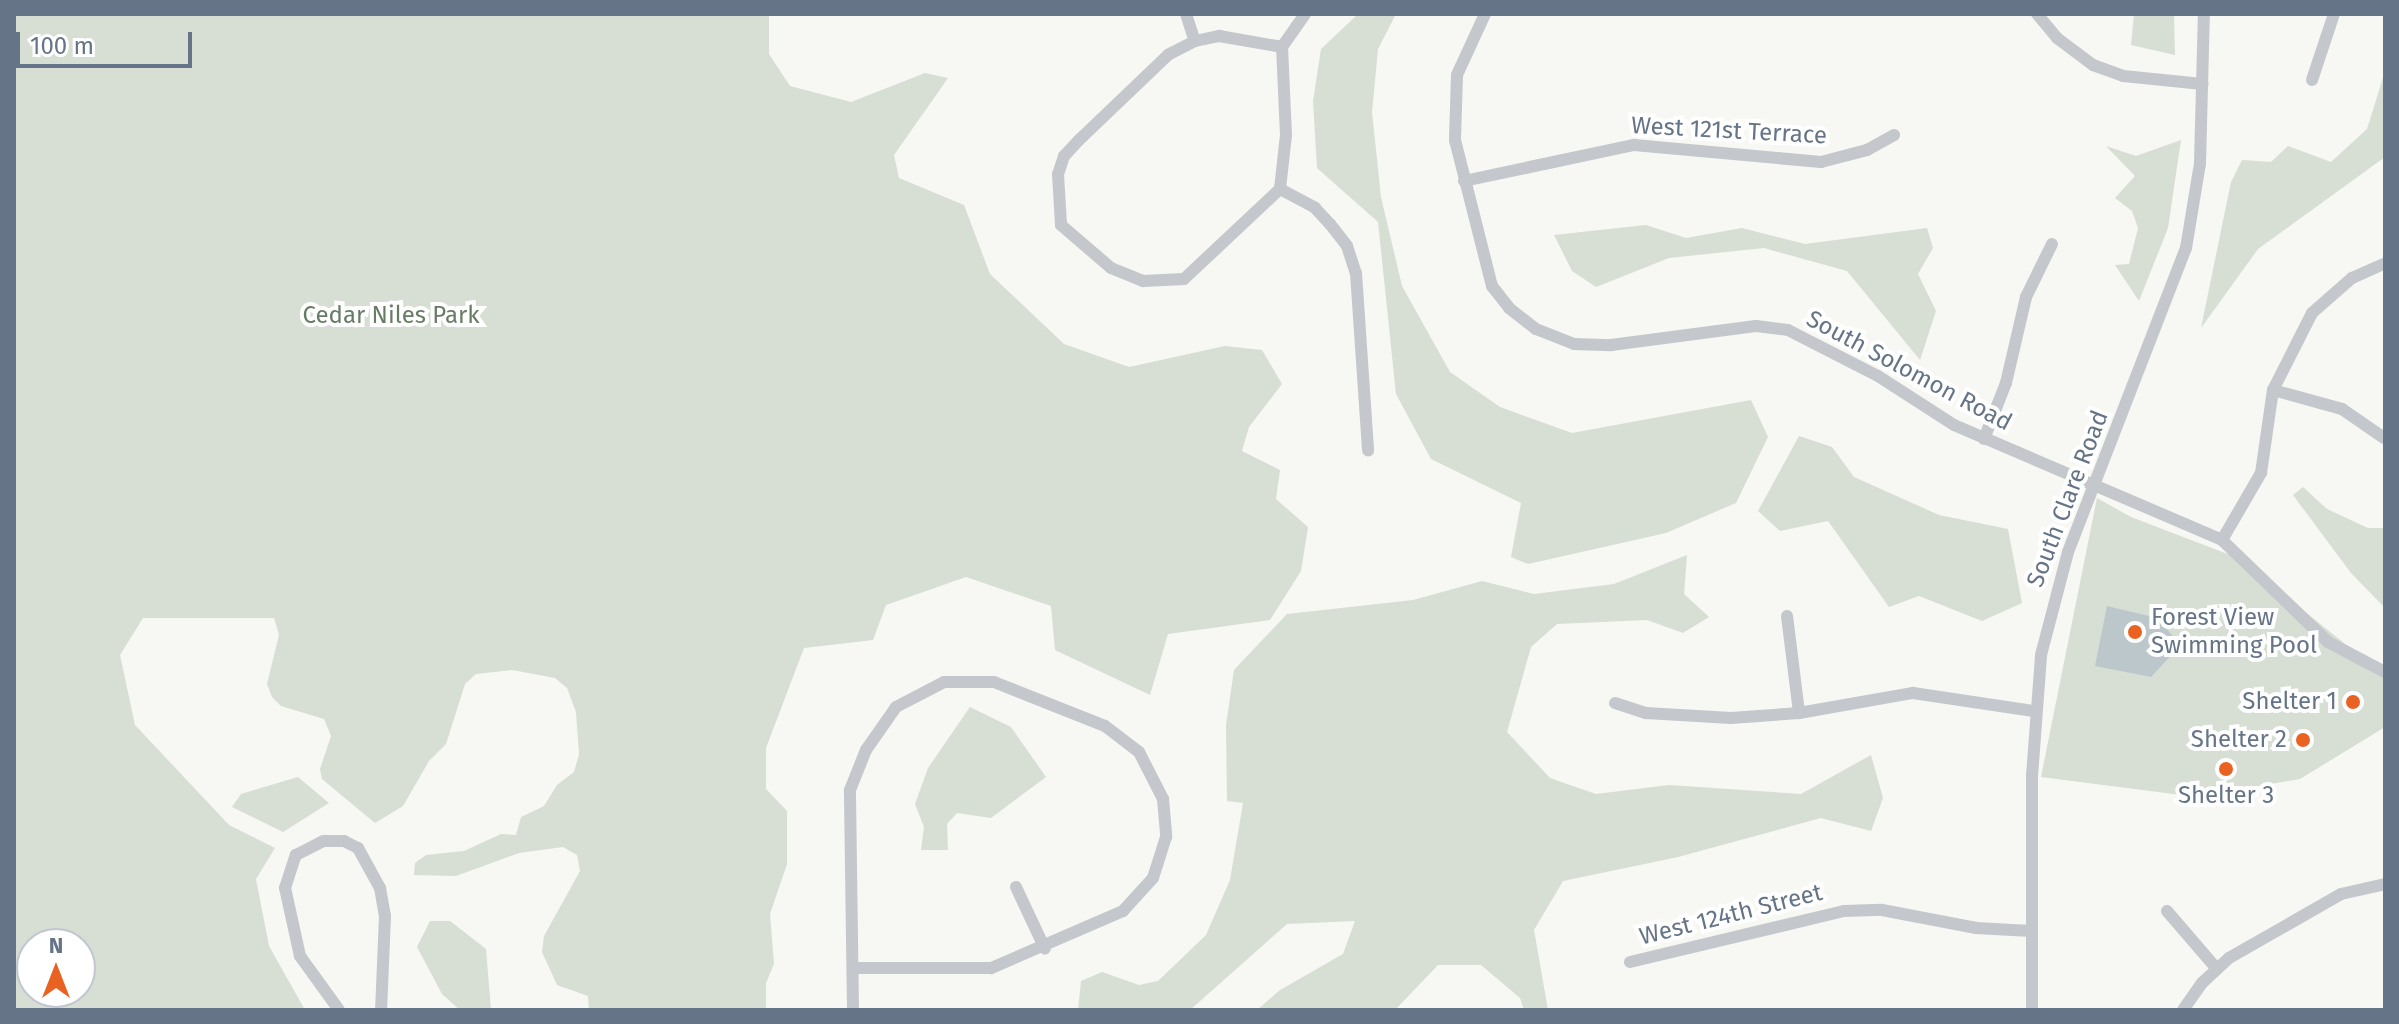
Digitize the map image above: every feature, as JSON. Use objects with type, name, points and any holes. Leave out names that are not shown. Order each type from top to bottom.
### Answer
[{"type":"street","points":[[1186,14],[1195,41]]},
{"type":"street","points":[[1282,47],[1219,36],[1195,41],[1168,55],[1064,156],[1056,198],[1061,225],[1111,268],[1165,284],[1184,279],[1207,263],[1280,189],[1286,135],[1282,47],[1305,14]]},
{"type":"street","name":"South Clare Road","points":[[2032,1010],[2034,711],[2054,594],[2186,248],[2199,177],[2204,14]]},
{"type":"street","points":[[2312,80],[2334,14]]},
{"type":"street","name":"South Solomon Road","points":[[1483,15],[1462,55],[1453,95],[1455,140],[1492,286],[1509,308],[1536,329],[1574,344],[1611,345],[1756,326],[1788,330],[1984,439],[2222,540],[2328,642],[2385,672]]},
{"type":"street","points":[[2042,16],[2093,65],[2123,76],[2203,84]]},
{"type":"street","name":"West 121st Terrace","points":[[1464,181],[1634,145],[1821,162],[1847,158],[1894,135]]},
{"type":"street","points":[[1280,189],[1315,208],[1347,246],[1356,273],[1368,451]]},
{"type":"street","points":[[1984,439],[2013,360],[2026,297],[2052,244]]},
{"type":"street","points":[[2222,540],[2261,473],[2273,390],[2312,313],[2352,278],[2385,263]]},
{"type":"street","points":[[2273,390],[2342,409],[2384,438]]},
{"type":"street","points":[[1787,616],[1799,713]]},
{"type":"street","points":[[853,1010],[847,819],[855,775],[896,707],[927,688],[961,680],[1011,687],[1115,732],[1144,758],[1163,799],[1162,858],[1140,897],[1102,924],[991,968],[854,968]]},
{"type":"street","points":[[1615,703],[1672,716],[1799,713],[1913,693],[2034,711]]},
{"type":"street","points":[[339,1010],[300,956],[286,898],[296,855],[324,841],[344,841],[358,848],[380,888],[385,916],[381,1010]]},
{"type":"street","points":[[2183,1010],[2216,968],[2341,894],[2385,884]]},
{"type":"street","points":[[1016,887],[1045,949]]},
{"type":"street","name":"West 124th Street","points":[[1630,962],[1844,911],[1882,910],[1976,928],[2031,931]]},
{"type":"street","points":[[2167,911],[2216,968]]},
{"type":"green space","name":"Cedar Niles Park","points":[[14,14],[769,14],[769,54],[790,86],[851,102],[925,73],[948,78],[894,155],[899,178],[964,205],[990,274],[1064,344],[1129,367],[1225,346],[1262,350],[1282,384],[1249,427],[1242,451],[1280,470],[1276,499],[1308,527],[1301,571],[1270,620],[1168,634],[1150,695],[1055,650],[1051,606],[966,577],[886,605],[873,640],[804,648],[766,748],[766,789],[787,811],[787,864],[770,914],[774,964],[766,983],[766,1010],[589,1010],[588,996],[557,985],[542,952],[544,936],[580,871],[577,855],[563,847],[519,853],[456,876],[414,875],[415,863],[426,855],[464,851],[501,834],[516,835],[521,817],[544,806],[557,785],[574,772],[579,754],[576,712],[567,688],[555,678],[512,670],[476,674],[465,684],[446,744],[429,761],[403,806],[375,823],[322,779],[320,769],[331,736],[324,719],[281,706],[272,697],[267,684],[279,635],[274,618],[143,618],[120,655],[135,725],[229,825],[275,848],[256,879],[269,946],[305,1010],[14,1010]]},
{"type":"green space","points":[[1358,14],[1396,14],[1378,49],[1372,112],[1381,197],[1402,286],[1450,372],[1500,407],[1572,433],[1751,400],[1768,437],[1736,503],[1666,533],[1528,564],[1511,557],[1521,503],[1431,459],[1396,394],[1378,222],[1317,168],[1313,101],[1321,49]]},
{"type":"green space","points":[[2134,14],[2174,14],[2175,55],[2131,45]]},
{"type":"green space","points":[[2385,71],[2385,157],[2258,249],[2201,328],[2231,182],[2242,160],[2271,162],[2288,146],[2331,162],[2367,129]]},
{"type":"green space","points":[[2181,140],[2168,228],[2139,301],[2115,265],[2129,264],[2138,228],[2132,211],[2115,198],[2135,176],[2106,146],[2136,156]]},
{"type":"green space","points":[[1646,225],[1686,238],[1742,228],[1805,244],[1927,228],[1933,248],[1918,274],[1936,311],[1920,360],[1847,271],[1764,248],[1669,258],[1596,287],[1572,271],[1554,235]]},
{"type":"green space","points":[[1799,436],[1832,447],[1854,477],[1939,515],[2008,529],[2022,603],[1982,621],[1919,596],[1889,607],[1828,521],[1780,531],[1758,511]]},
{"type":"green space","points":[[2303,487],[2327,509],[2368,528],[2385,528],[2385,608],[2351,573],[2293,495]]},
{"type":"green space","points":[[2097,498],[2131,517],[2238,558],[2385,676],[2385,727],[2300,779],[2197,797],[2041,777]]},
{"type":"green space","points":[[1687,555],[1684,594],[1709,617],[1683,633],[1647,620],[1557,624],[1531,647],[1507,732],[1550,778],[1596,794],[1669,785],[1801,794],[1871,755],[1883,798],[1871,831],[1821,818],[1678,857],[1563,881],[1534,930],[1548,1010],[1524,1010],[1520,998],[1481,965],[1438,965],[1395,1010],[1257,1010],[1280,990],[1343,954],[1355,921],[1287,924],[1190,1010],[1078,1010],[1081,981],[1102,972],[1139,985],[1158,981],[1206,935],[1230,880],[1243,803],[1227,801],[1226,725],[1234,670],[1287,614],[1413,600],[1482,581],[1534,594],[1614,584]]},
{"type":"green space","points":[[970,707],[1011,727],[1046,777],[991,818],[957,813],[947,824],[948,850],[921,850],[924,827],[915,804],[928,768]]},
{"type":"green space","points":[[298,777],[329,803],[283,832],[232,807],[241,794]]},
{"type":"green space","points":[[430,921],[450,921],[486,949],[491,1010],[460,1010],[442,994],[417,947]]},
{"type":"shaded area","name":"Forest View Swimming Pool","points":[[2107,606],[2157,618],[2181,645],[2151,677],[2095,666]]},
{"type":"place","name":"Forest View Swimming Pool","points":[[2135,632]]},
{"type":"place","name":"Shelter 1","points":[[2353,702]]},
{"type":"place","name":"Shelter 2","points":[[2303,740]]},
{"type":"place","name":"Shelter 3","points":[[2226,769]]}]
